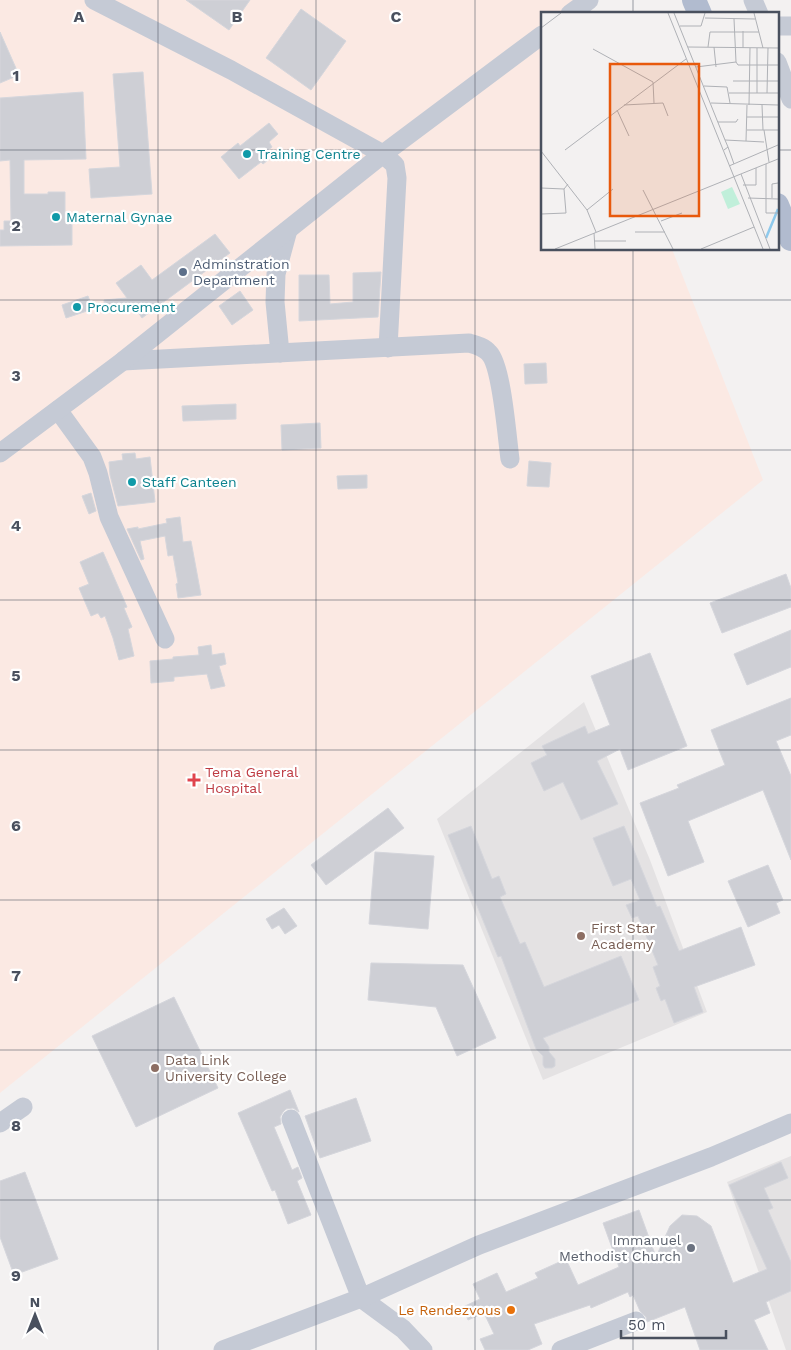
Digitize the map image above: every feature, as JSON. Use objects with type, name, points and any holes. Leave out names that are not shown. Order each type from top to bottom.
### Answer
[{"type":"main road","points":[[694,0],[699,12]]},
{"type":"main road","points":[[778,207],[791,239]]},
{"type":"street","points":[[94,0],[231,70],[383,154],[395,165],[397,178],[388,348]]},
{"type":"street","points":[[573,12],[589,0]]},
{"type":"street","points":[[753,0],[758,12]]},
{"type":"street","points":[[778,26],[791,26]]},
{"type":"street","points":[[0,453],[123,362],[383,154],[541,36]]},
{"type":"street","points":[[778,65],[791,99]]},
{"type":"street","points":[[280,353],[275,302],[276,274],[288,230]]},
{"type":"street","points":[[123,362],[468,344],[481,347],[491,354],[497,370],[510,459]]},
{"type":"street","points":[[58,410],[92,457],[109,517],[164,640]]},
{"type":"street","points":[[0,1123],[23,1107]]},
{"type":"street","points":[[291,1119],[361,1298],[403,1329],[423,1350]]},
{"type":"street","points":[[223,1350],[361,1298],[479,1246],[711,1157],[791,1123]]},
{"type":"street","points":[[561,1350],[636,1321]]},
{"type":"shaded area","name":"Tema General Hospital","points":[[0,0],[573,0],[577,12],[541,12],[541,250],[672,250],[763,480],[0,1093]]},
{"type":"shaded area","name":"First Star Academy","points":[[584,702],[650,860],[707,1012],[543,1080],[437,819]]},
{"type":"shaded area","points":[[791,1156],[791,1350],[786,1350],[727,1182]]},
{"type":"building","points":[[186,0],[250,0],[229,30]]},
{"type":"building","points":[[301,9],[346,41],[311,90],[266,58]]},
{"type":"building","points":[[0,32],[19,75],[0,83]]},
{"type":"building","points":[[143,72],[152,194],[91,198],[89,169],[120,167],[113,74]]},
{"type":"building","points":[[83,92],[86,159],[24,160],[24,194],[65,192],[65,221],[72,221],[72,245],[0,246],[0,230],[4,230],[4,221],[11,221],[10,160],[0,161],[0,98]]},
{"type":"building","name":"Training Centre","points":[[269,123],[278,134],[269,142],[272,147],[267,151],[272,157],[263,164],[261,162],[239,179],[221,157],[238,143],[240,146]]},
{"type":"building","name":"Adminstration Department","points":[[215,234],[230,253],[142,318],[136,309],[105,312],[104,300],[127,298],[116,283],[141,265],[152,280]]},
{"type":"building","points":[[381,272],[378,317],[299,321],[299,275],[329,275],[330,304],[353,302],[353,273]]},
{"type":"building","points":[[240,291],[253,310],[232,325],[219,306]]},
{"type":"building","name":"Procurement","points":[[88,296],[93,309],[66,318],[62,305]]},
{"type":"building","points":[[546,363],[547,383],[525,384],[524,364]]},
{"type":"building","points":[[236,404],[236,419],[183,421],[182,406]]},
{"type":"building","points":[[320,423],[321,448],[282,450],[281,425]]},
{"type":"building","name":"Staff Canteen","points":[[135,453],[136,459],[150,457],[155,502],[118,506],[110,475],[109,462],[123,460],[122,454]]},
{"type":"building","points":[[529,461],[551,463],[549,487],[527,486]]},
{"type":"building","points":[[367,475],[367,488],[338,489],[337,476]]},
{"type":"building","points":[[91,493],[96,511],[89,514],[82,496]]},
{"type":"building","points":[[180,517],[183,542],[191,541],[201,595],[178,598],[176,584],[178,583],[173,555],[168,556],[165,536],[140,541],[144,559],[141,560],[127,529],[138,527],[138,529],[167,523],[166,519]]},
{"type":"building","points":[[103,552],[127,607],[124,608],[132,627],[128,629],[134,656],[119,660],[105,616],[101,618],[98,613],[91,616],[79,588],[89,584],[80,562]]},
{"type":"building","points":[[786,574],[791,588],[791,607],[722,633],[710,603]]},
{"type":"building","points":[[791,630],[791,667],[747,685],[734,654]]},
{"type":"building","points":[[211,645],[212,655],[224,653],[226,664],[219,666],[225,686],[211,689],[207,674],[174,677],[174,681],[151,683],[150,661],[199,655],[198,647]]},
{"type":"building","points":[[650,653],[687,746],[628,770],[620,749],[597,761],[618,804],[581,820],[563,782],[544,791],[531,763],[547,755],[542,746],[585,726],[588,734],[610,725],[591,676]]},
{"type":"building","points":[[791,698],[791,735],[776,741],[791,776],[791,860],[763,790],[688,821],[704,862],[668,876],[640,803],[679,788],[677,785],[725,765],[711,730]]},
{"type":"building","points":[[388,808],[404,828],[326,885],[311,865]]},
{"type":"building","points":[[471,826],[492,879],[499,876],[506,894],[500,897],[520,944],[525,942],[544,987],[621,956],[639,1000],[543,1038],[549,1047],[549,1052],[555,1059],[555,1066],[552,1068],[545,1068],[543,1065],[543,1056],[536,1049],[501,956],[498,957],[448,835]]},
{"type":"building","points":[[624,826],[657,907],[660,906],[679,951],[741,927],[755,965],[694,987],[703,1012],[674,1023],[665,999],[661,1001],[656,988],[660,986],[653,967],[658,965],[638,916],[632,918],[626,905],[640,900],[631,879],[613,886],[593,838]]},
{"type":"building","points":[[375,852],[434,856],[428,929],[369,924]]},
{"type":"building","points":[[768,865],[783,900],[776,903],[780,913],[748,927],[728,881]]},
{"type":"building","points":[[284,908],[297,926],[285,934],[279,925],[272,929],[266,919]]},
{"type":"building","points":[[371,963],[463,965],[496,1038],[457,1056],[436,1007],[368,1000]]},
{"type":"building","points":[[174,997],[218,1088],[136,1127],[92,1036]]},
{"type":"building","points":[[290,1090],[299,1112],[293,1108],[286,1109],[280,1117],[281,1124],[274,1127],[292,1170],[298,1167],[302,1178],[297,1181],[311,1215],[288,1224],[275,1190],[272,1191],[238,1113]]},
{"type":"building","points":[[356,1098],[371,1141],[320,1158],[305,1116]]},
{"type":"building","points":[[781,1162],[788,1178],[764,1188],[773,1208],[768,1210],[791,1262],[791,1291],[766,1302],[770,1313],[754,1320],[768,1350],[700,1350],[685,1307],[647,1322],[633,1295],[630,1297],[628,1292],[591,1308],[590,1305],[534,1324],[542,1344],[528,1350],[485,1350],[480,1339],[494,1334],[484,1313],[468,1320],[463,1307],[480,1299],[473,1284],[497,1273],[506,1292],[538,1278],[535,1273],[566,1259],[578,1285],[619,1267],[603,1223],[639,1210],[656,1257],[670,1226],[682,1215],[697,1216],[711,1226],[733,1283],[767,1269],[729,1185]]},
{"type":"building","points":[[25,1172],[58,1259],[14,1275],[0,1237],[0,1181]]},
{"type":"place","name":"Training Centre","points":[[247,154]]},
{"type":"place","name":"Maternal Gynae","points":[[56,217]]},
{"type":"place","name":"Adminstration Department","points":[[183,272]]},
{"type":"place","name":"Procurement","points":[[77,307]]},
{"type":"place","name":"Staff Canteen","points":[[132,482]]},
{"type":"place","name":"Tema General Hospital","points":[[194,780]]},
{"type":"place","name":"First Star Academy","points":[[581,936]]},
{"type":"place","name":"Data Link University College","points":[[155,1068]]},
{"type":"place","name":"Immanuel Methodist Church","points":[[691,1248]]},
{"type":"place","name":"Le Rendezvous","points":[[511,1310]]}]
